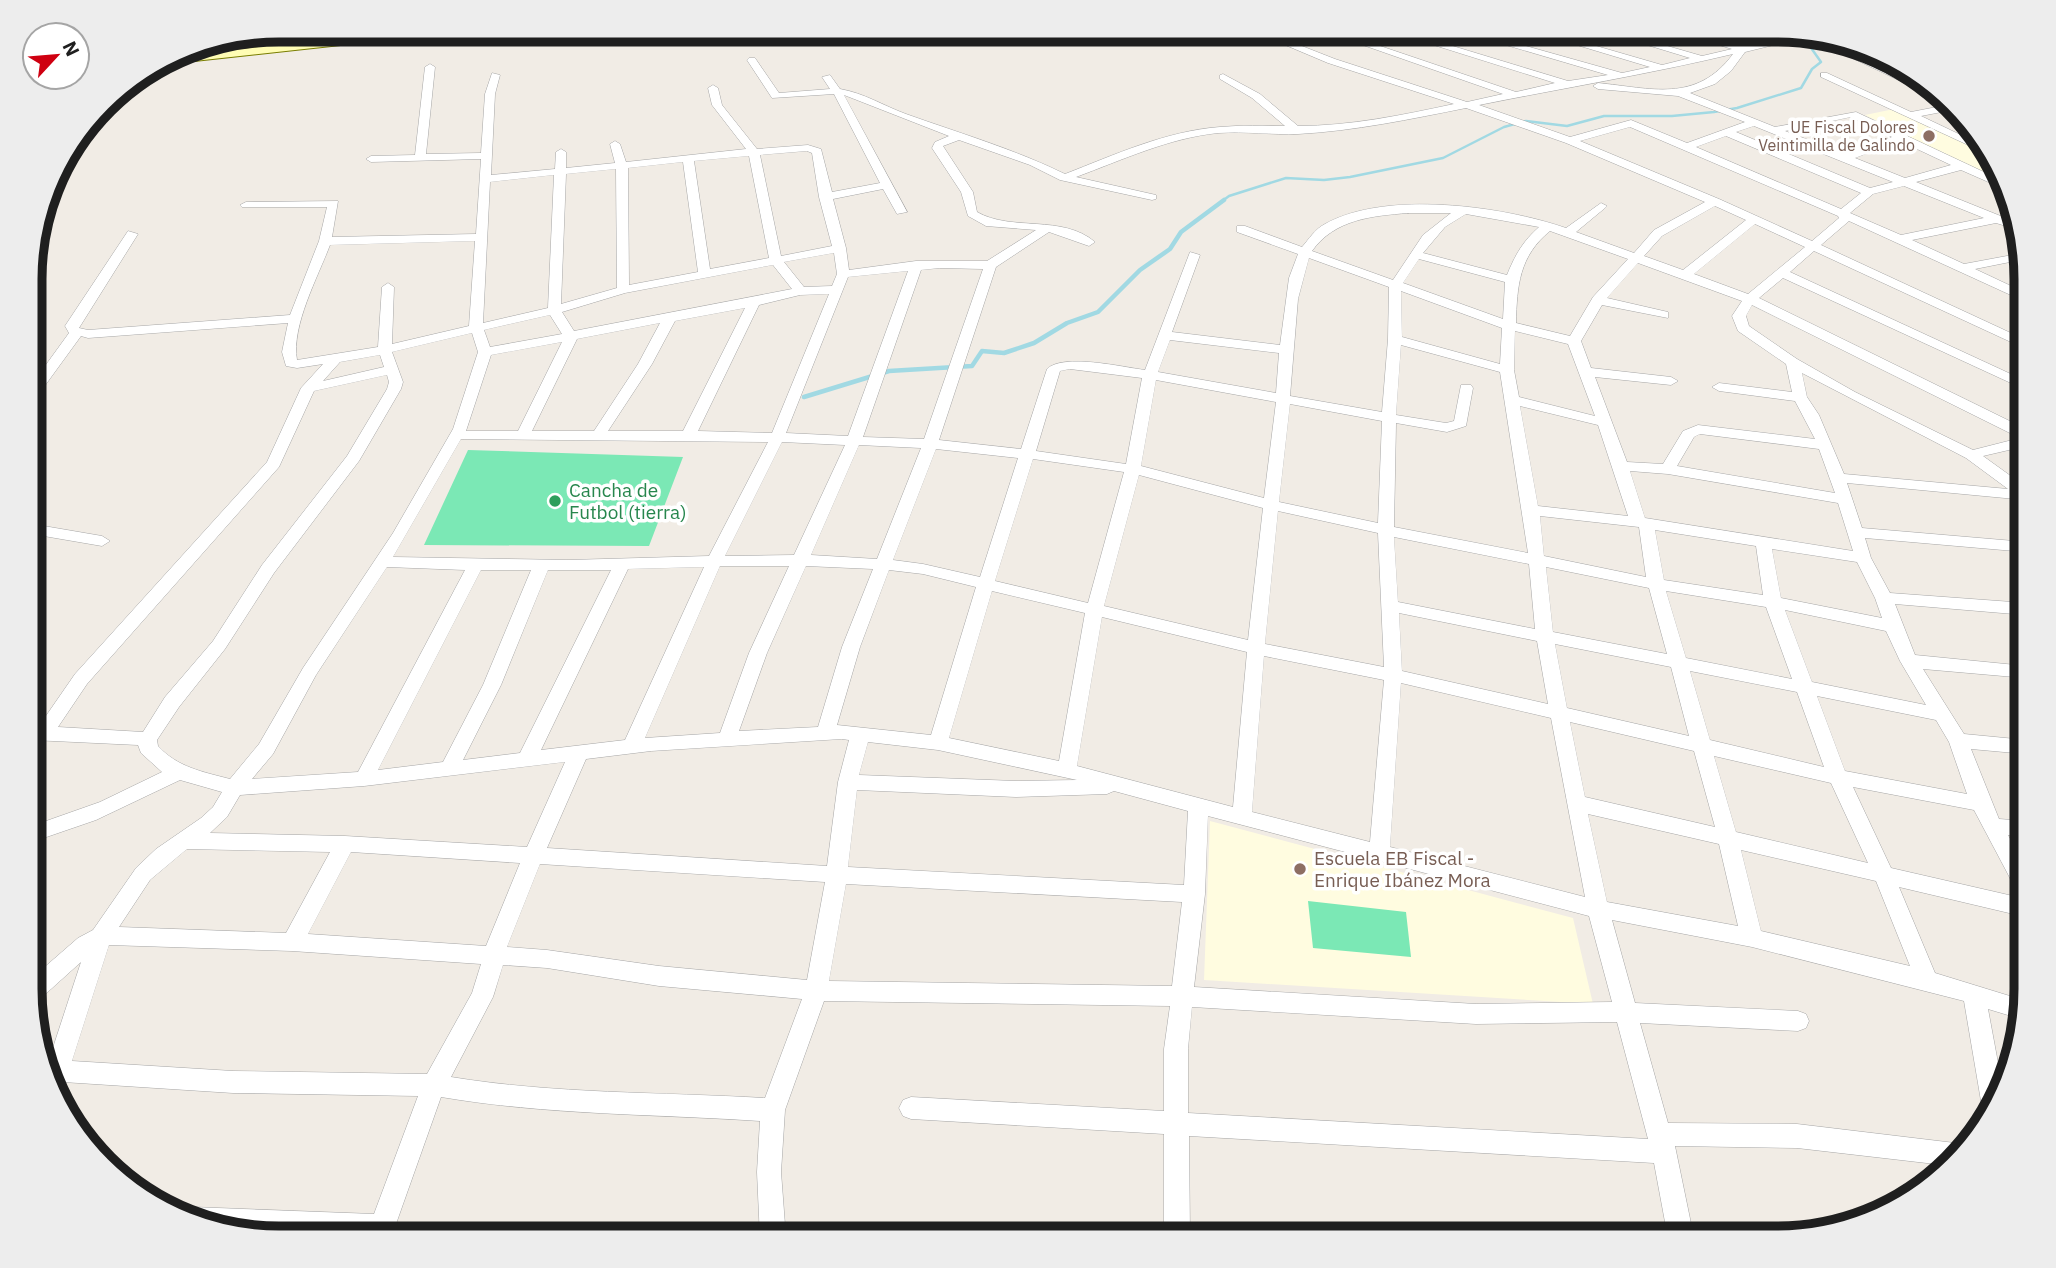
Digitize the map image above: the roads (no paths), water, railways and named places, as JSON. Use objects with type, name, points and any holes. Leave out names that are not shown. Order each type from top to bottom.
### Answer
[{"type":"street","points":[[192,59],[337,42]]},
{"type":"street","points":[[1288,42],[1570,141],[1715,201],[2013,339]]},
{"type":"street","points":[[1360,42],[1516,95]]},
{"type":"street","points":[[1430,42],[1567,84],[1656,95],[1680,93],[1710,83],[1742,49]]},
{"type":"street","points":[[1500,42],[1625,76]]},
{"type":"street","points":[[1523,49],[1530,42]]},
{"type":"street","points":[[1574,42],[1661,68]]},
{"type":"street","points":[[1645,42],[1700,58]]},
{"type":"street","points":[[1717,42],[1742,49]]},
{"type":"street","points":[[1065,178],[1154,144],[1190,135],[1219,130],[1297,131],[1402,118],[1567,84],[1625,76],[1771,42]]},
{"type":"street","points":[[1853,55],[1895,74]]},
{"type":"street","points":[[752,60],[776,96],[837,91],[857,95],[886,110],[1034,163],[1065,178],[1152,197]]},
{"type":"street","points":[[420,157],[430,67]]},
{"type":"street","points":[[56,1069],[101,936],[143,874],[163,855],[214,818],[265,749],[309,672],[382,562],[457,435],[485,352],[476,327],[490,94],[495,75]]},
{"type":"street","points":[[1824,75],[1971,144]]},
{"type":"street","points":[[1223,76],[1256,96],[1297,131]]},
{"type":"street","points":[[827,77],[889,185],[901,212]]},
{"type":"street","points":[[713,88],[717,105],[754,152],[776,260],[800,291]]},
{"type":"street","points":[[1680,93],[2007,223]]},
{"type":"street","points":[[1910,115],[1941,109]]},
{"type":"street","points":[[1774,130],[1845,113],[1860,116],[1992,180]]},
{"type":"street","points":[[1687,147],[1754,122]]},
{"type":"street","points":[[1570,141],[1628,123],[1900,239],[2013,292]]},
{"type":"street","points":[[1726,132],[1869,192]]},
{"type":"street","points":[[959,136],[939,144],[937,148],[967,192],[972,214],[986,222],[1048,227],[1089,242]]},
{"type":"street","points":[[1843,159],[1901,137]]},
{"type":"street","points":[[615,144],[622,166],[623,290]]},
{"type":"street","points":[[485,180],[754,152],[808,148],[817,151],[843,274],[777,438],[714,562],[632,746]]},
{"type":"street","points":[[561,152],[554,310],[571,337]]},
{"type":"street","points":[[370,159],[486,156]]},
{"type":"street","points":[[688,159],[704,273]]},
{"type":"street","points":[[1842,214],[1869,192],[1961,166]]},
{"type":"street","points":[[825,197],[889,185]]},
{"type":"street","points":[[1574,341],[1598,300],[1658,233],[1715,201]]},
{"type":"street","points":[[246,205],[334,203],[325,241],[295,319],[288,355],[291,363],[335,360],[385,350],[554,310],[623,290],[839,248]]},
{"type":"street","points":[[1567,233],[1601,205]]},
{"type":"street","points":[[1380,851],[1392,675],[1386,530],[1395,286],[1414,254],[1440,224],[1464,210]]},
{"type":"street","points":[[1242,817],[1255,648],[1283,400],[1286,351],[1297,276],[1305,251],[1327,227],[1363,214],[1387,211],[1464,210],[1515,216],[1750,299],[2013,429]]},
{"type":"street","points":[[1842,214],[1845,219],[1750,299],[1740,316],[1743,328],[1792,362],[1850,396],[1971,455],[2013,486]]},
{"type":"street","points":[[1900,239],[2006,218]]},
{"type":"street","points":[[1685,275],[1754,219]]},
{"type":"street","points":[[1548,226],[1532,239],[1522,253],[1511,280],[1507,370],[1531,510],[1545,638],[1576,803],[1598,909],[1661,1143],[1678,1225]]},
{"type":"street","points":[[843,274],[916,265],[990,265],[1048,227]]},
{"type":"street","points":[[1241,229],[1507,325],[1574,341]]},
{"type":"street","points":[[132,234],[72,326],[72,330],[88,334],[295,319]]},
{"type":"street","points":[[325,241],[482,237]]},
{"type":"street","points":[[1414,254],[1511,280]]},
{"type":"street","points":[[1067,770],[1095,608],[1133,469],[1150,375],[1194,255]]},
{"type":"street","points":[[1963,268],[2013,258]]},
{"type":"street","points":[[727,739],[758,653],[854,441],[916,265]]},
{"type":"street","points":[[825,733],[851,647],[930,444],[990,265]]},
{"type":"street","points":[[1781,272],[2013,380]]},
{"type":"street","points":[[388,287],[385,350],[396,382],[394,389],[354,458],[304,520],[219,645],[172,702],[148,739],[148,748],[160,761],[178,772],[234,788],[364,779],[632,746],[727,739],[825,733],[938,743],[1067,770],[1598,909],[1752,938],[1927,981],[2013,1006]]},
{"type":"street","points":[[485,352],[800,291],[835,290]]},
{"type":"street","points":[[1598,300],[1663,315]]},
{"type":"street","points":[[688,436],[754,302]]},
{"type":"street","points":[[597,437],[645,364],[670,318]]},
{"type":"street","points":[[42,380],[77,332]]},
{"type":"street","points":[[1164,335],[1286,351]]},
{"type":"street","points":[[523,435],[571,337]]},
{"type":"street","points":[[1395,340],[1507,370]]},
{"type":"street","points":[[1574,341],[1642,522],[1656,584],[1728,839],[1752,938]]},
{"type":"street","points":[[42,727],[274,464],[307,388],[335,360]]},
{"type":"street","points":[[1792,362],[1800,397],[1812,415],[1838,478],[1863,558],[1884,598],[1909,661],[1958,741],[1980,804],[2013,864]]},
{"type":"street","points":[[938,743],[1054,369],[1060,366],[1150,375],[1453,428],[1461,424],[1466,388]]},
{"type":"street","points":[[307,388],[391,370]]},
{"type":"street","points":[[1586,372],[1671,381]]},
{"type":"street","points":[[1719,387],[1800,397]]},
{"type":"street","points":[[1511,399],[1604,422]]},
{"type":"street","points":[[1668,470],[1688,434],[1698,429],[1823,445]]},
{"type":"street","points":[[457,435],[777,438],[930,444],[1027,454],[1133,469],[1271,505],[1386,530],[1656,584],[1773,602],[1893,626]]},
{"type":"street","points":[[1971,455],[2013,444]]},
{"type":"street","points":[[1621,466],[1668,470],[1843,499]]},
{"type":"street","points":[[1838,478],[2013,494]]},
{"type":"street","points":[[1531,510],[1642,522],[1863,558]]},
{"type":"street","points":[[42,531],[102,541]]},
{"type":"street","points":[[1853,532],[2013,546]]},
{"type":"street","points":[[1763,542],[1773,602],[1838,777],[1884,875],[1927,981]]},
{"type":"street","points":[[382,562],[475,566],[799,561],[883,563],[986,583],[1255,648],[1392,675],[1838,777],[1980,804]]},
{"type":"street","points":[[527,759],[622,564]]},
{"type":"street","points":[[364,779],[475,566]]},
{"type":"street","points":[[449,769],[492,685],[541,566]]},
{"type":"street","points":[[1884,598],[2013,608]]},
{"type":"street","points":[[1390,606],[1940,714]]},
{"type":"street","points":[[1909,661],[2013,671]]},
{"type":"street","points":[[42,732],[148,739]]},
{"type":"street","points":[[772,1226],[769,1172],[773,1110],[816,990],[837,875],[848,782],[860,734]]},
{"type":"street","points":[[1958,741],[2013,746]]},
{"type":"street","points":[[382,1226],[434,1085],[482,997],[491,975],[493,955],[579,752]]},
{"type":"street","points":[[42,831],[63,826],[122,801],[178,772]]},
{"type":"street","points":[[848,782],[1016,789],[1121,786]]},
{"type":"street","points":[[1576,803],[2013,905]]},
{"type":"street","points":[[1177,1225],[1176,1049],[1194,894],[1199,805]]},
{"type":"street","points":[[1993,826],[2013,828]]},
{"type":"street","points":[[182,841],[345,844],[1194,894]]},
{"type":"street","points":[[292,942],[345,844]]},
{"type":"street","points":[[42,983],[86,945],[101,936],[292,942],[547,959],[659,976],[816,990],[1181,996],[1476,1014],[1624,1012],[1798,1021]]},
{"type":"street","points":[[1974,994],[1991,1091]]},
{"type":"street","points":[[58,1075],[233,1082],[434,1085],[506,1097],[555,1101],[773,1110]]},
{"type":"street","points":[[911,1108],[1175,1123],[1661,1143],[1797,1136],[1947,1154]]},
{"type":"street","points":[[247,1224],[269,1225]]},
{"type":"waterway","points":[[212,52],[293,42]]},
{"type":"waterway","points":[[1221,202],[1229,196],[1286,178],[1324,180],[1350,177],[1443,158],[1504,127],[1526,121],[1567,126],[1604,116],[1672,116],[1737,108],[1801,88],[1812,69],[1821,62],[1811,45]]},
{"type":"waterway","points":[[804,397],[889,371],[972,366],[982,351],[1004,353],[1034,343],[1067,323],[1098,312],[1140,270],[1170,249],[1181,232],[1224,200]]},
{"type":"place","name":"UE Fiscal Dolores Veintimilla de Galindo","points":[[1929,136]]},
{"type":"place","name":"Cancha de Futbol (tierra)","points":[[555,501]]},
{"type":"place","name":"Escuela EB Fiscal - Enrique Ibánez Mora","points":[[1300,869]]}]
